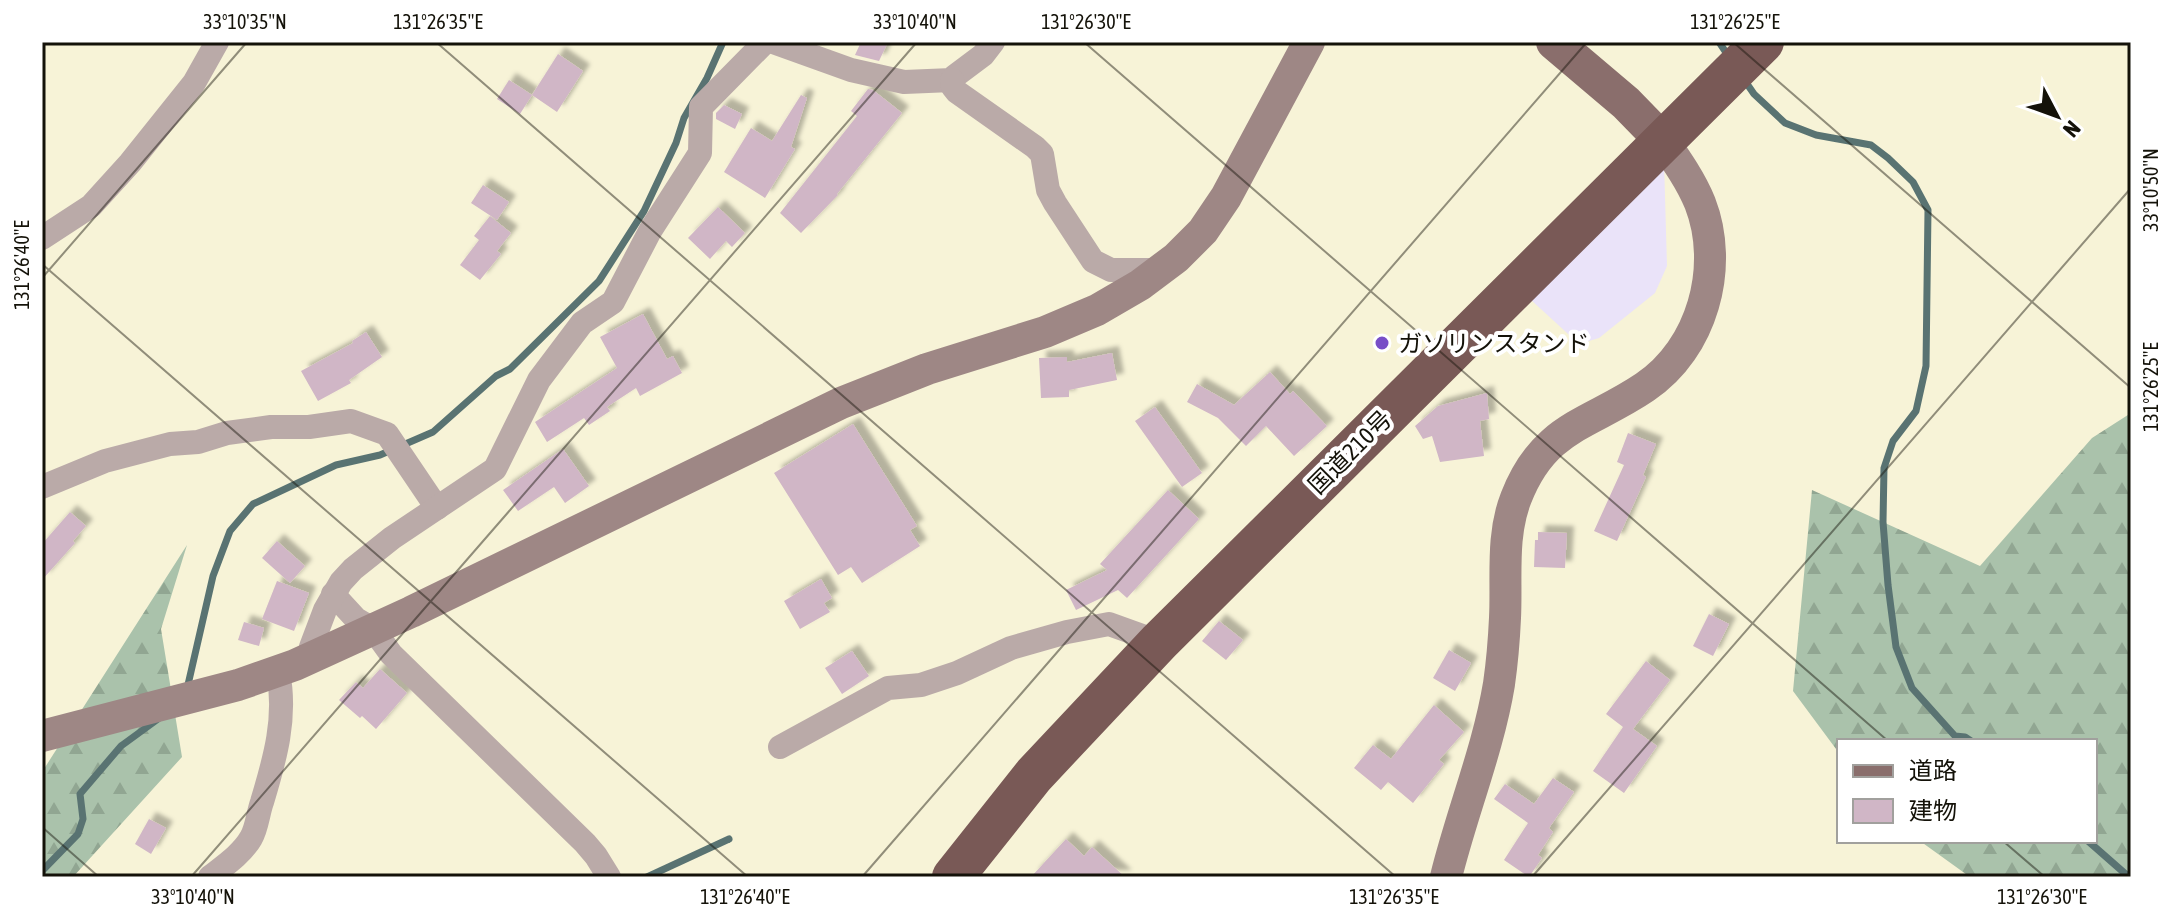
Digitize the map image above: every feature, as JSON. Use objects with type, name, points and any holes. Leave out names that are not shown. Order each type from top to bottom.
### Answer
[{"type":"highway","name":"国道210号","points":[[953,877],[1034,775],[1159,642],[1763,42]]},
{"type":"main road","points":[[1554,42],[1626,103],[1663,141]]},
{"type":"street","points":[[42,238],[91,206],[130,163],[194,83],[217,42]]},
{"type":"street","points":[[314,657],[311,647],[333,594],[353,569],[392,538],[495,469],[539,380],[582,323],[613,302],[650,231],[700,153],[701,107],[765,42]]},
{"type":"street","points":[[773,42],[851,70],[904,82],[952,80]]},
{"type":"street","points":[[993,42],[983,55],[955,76],[953,87],[1042,154],[1048,190],[1093,261],[1111,270],[1159,270]]},
{"type":"street","points":[[42,736],[264,677],[314,657],[829,408],[927,369],[1045,332],[1097,310],[1140,285],[1176,258],[1203,231],[1226,197],[1309,42]]},
{"type":"street","points":[[1446,877],[1499,685],[1505,618],[1507,529],[1523,481],[1550,443],[1568,429],[1647,386],[1662,373],[1689,341],[1707,292],[1708,231],[1685,173],[1663,141]]},
{"type":"street","points":[[42,487],[105,461],[170,444],[198,442],[227,433],[271,427],[309,427],[351,421],[387,434],[437,508]]},
{"type":"street","points":[[333,594],[356,619],[373,629],[391,654],[585,843],[609,877]]},
{"type":"street","points":[[780,747],[888,688],[921,685],[957,673],[1011,648],[1067,632],[1109,624],[1159,642]]},
{"type":"street","points":[[210,877],[232,861],[251,838],[276,756],[282,694],[264,677]]},
{"type":"shaded area","points":[[1664,161],[1667,266],[1655,293],[1599,338],[1579,344],[1530,299]]},
{"type":"green space","points":[[2131,413],[2131,877],[1970,877],[1923,843],[2097,843],[2097,739],[1837,739],[1837,750],[1793,691],[1812,490],[1980,566],[2092,438]]},
{"type":"green space","points":[[187,545],[161,629],[182,757],[73,877],[42,877],[42,772]]},
{"type":"building","points":[[861,42],[888,42],[879,61],[855,55]]},
{"type":"building","points":[[558,54],[583,71],[557,112],[532,95]]},
{"type":"building","points":[[509,80],[532,95],[520,114],[497,99]]},
{"type":"building","points":[[868,89],[902,113],[838,195],[801,233],[780,213],[857,116],[851,111]]},
{"type":"building","points":[[801,95],[807,98],[791,147],[795,149],[765,198],[724,172],[751,128],[772,141]]},
{"type":"building","points":[[724,105],[742,114],[735,129],[716,119],[716,113]]},
{"type":"building","points":[[483,185],[509,202],[497,220],[471,203]]},
{"type":"building","points":[[718,207],[745,233],[732,247],[726,241],[710,259],[688,238]]},
{"type":"building","points":[[490,216],[511,233],[497,251],[501,254],[480,280],[460,265],[479,240],[474,236]]},
{"type":"building","points":[[643,314],[667,359],[673,356],[682,373],[640,396],[636,388],[607,407],[610,411],[589,425],[584,418],[547,442],[535,422],[617,368],[600,337]]},
{"type":"building","points":[[366,332],[382,357],[349,380],[351,383],[318,401],[301,371],[353,343]]},
{"type":"building","points":[[1112,353],[1117,380],[1069,390],[1069,397],[1041,398],[1039,358],[1067,357],[1067,362]]},
{"type":"building","points":[[1270,372],[1327,426],[1294,456],[1266,426],[1246,446],[1218,418],[1187,402],[1197,384],[1234,405]]},
{"type":"building","points":[[1487,393],[1489,419],[1480,421],[1484,456],[1440,462],[1432,436],[1423,439],[1415,426],[1438,406]]},
{"type":"building","points":[[1155,407],[1202,473],[1182,487],[1135,421]]},
{"type":"building","points":[[853,424],[917,526],[910,530],[920,546],[862,583],[851,567],[838,575],[774,473]]},
{"type":"building","points":[[1628,433],[1656,444],[1643,475],[1646,477],[1617,541],[1594,531],[1624,465],[1617,462]]},
{"type":"building","points":[[563,449],[589,486],[565,503],[554,487],[518,511],[503,490]]},
{"type":"building","points":[[1168,490],[1199,519],[1127,598],[1118,590],[1076,610],[1066,590],[1107,570],[1100,564]]},
{"type":"building","points":[[70,512],[86,526],[42,580],[42,544]]},
{"type":"building","points":[[1538,532],[1567,533],[1565,568],[1534,567]]},
{"type":"building","points":[[277,541],[305,566],[290,583],[262,558]]},
{"type":"building","points":[[821,579],[832,598],[824,603],[830,612],[800,629],[784,601]]},
{"type":"building","points":[[277,581],[309,593],[294,631],[262,619]]},
{"type":"building","points":[[1709,614],[1729,624],[1713,656],[1693,646]]},
{"type":"building","points":[[1219,621],[1243,640],[1226,660],[1202,641]]},
{"type":"building","points":[[244,622],[264,628],[259,646],[238,640]]},
{"type":"building","points":[[1449,650],[1471,663],[1455,691],[1433,678]]},
{"type":"building","points":[[852,651],[869,676],[842,694],[825,668]]},
{"type":"building","points":[[1646,661],[1670,680],[1633,729],[1657,746],[1624,793],[1593,771],[1623,727],[1606,714]]},
{"type":"building","points":[[380,669],[407,693],[376,729],[339,700],[356,682],[363,688]]},
{"type":"building","points":[[1434,705],[1464,732],[1439,760],[1444,764],[1413,803],[1388,782],[1381,790],[1354,768],[1373,745],[1391,759]]},
{"type":"building","points":[[1553,778],[1574,792],[1549,828],[1553,832],[1538,855],[1542,858],[1529,877],[1504,860],[1528,823],[1494,799],[1505,784],[1534,804]]},
{"type":"building","points":[[149,819],[166,828],[151,854],[135,844]]},
{"type":"building","points":[[1066,839],[1084,856],[1092,847],[1125,877],[1031,877]]},
{"type":"waterway","points":[[187,689],[213,576],[230,531],[253,504],[336,465],[380,455],[433,432],[496,376],[510,369],[599,281],[644,211],[676,143],[684,118],[723,42]]},
{"type":"waterway","points":[[1719,42],[1729,57]]},
{"type":"waterway","points":[[1745,81],[1754,94],[1785,123],[1816,135],[1871,145],[1913,182],[1928,210],[1926,366],[1916,411],[1893,441],[1884,468],[1883,522],[1896,647],[1912,688],[1955,736],[1968,739]]},
{"type":"waterway","points":[[42,871],[78,834],[83,819],[80,794],[121,746],[158,719]]},
{"type":"waterway","points":[[647,877],[729,839]]},
{"type":"waterway","points":[[2090,843],[2129,877]]},
{"type":"place","name":"ガソリンスタンド","points":[[1382,343]]}]
